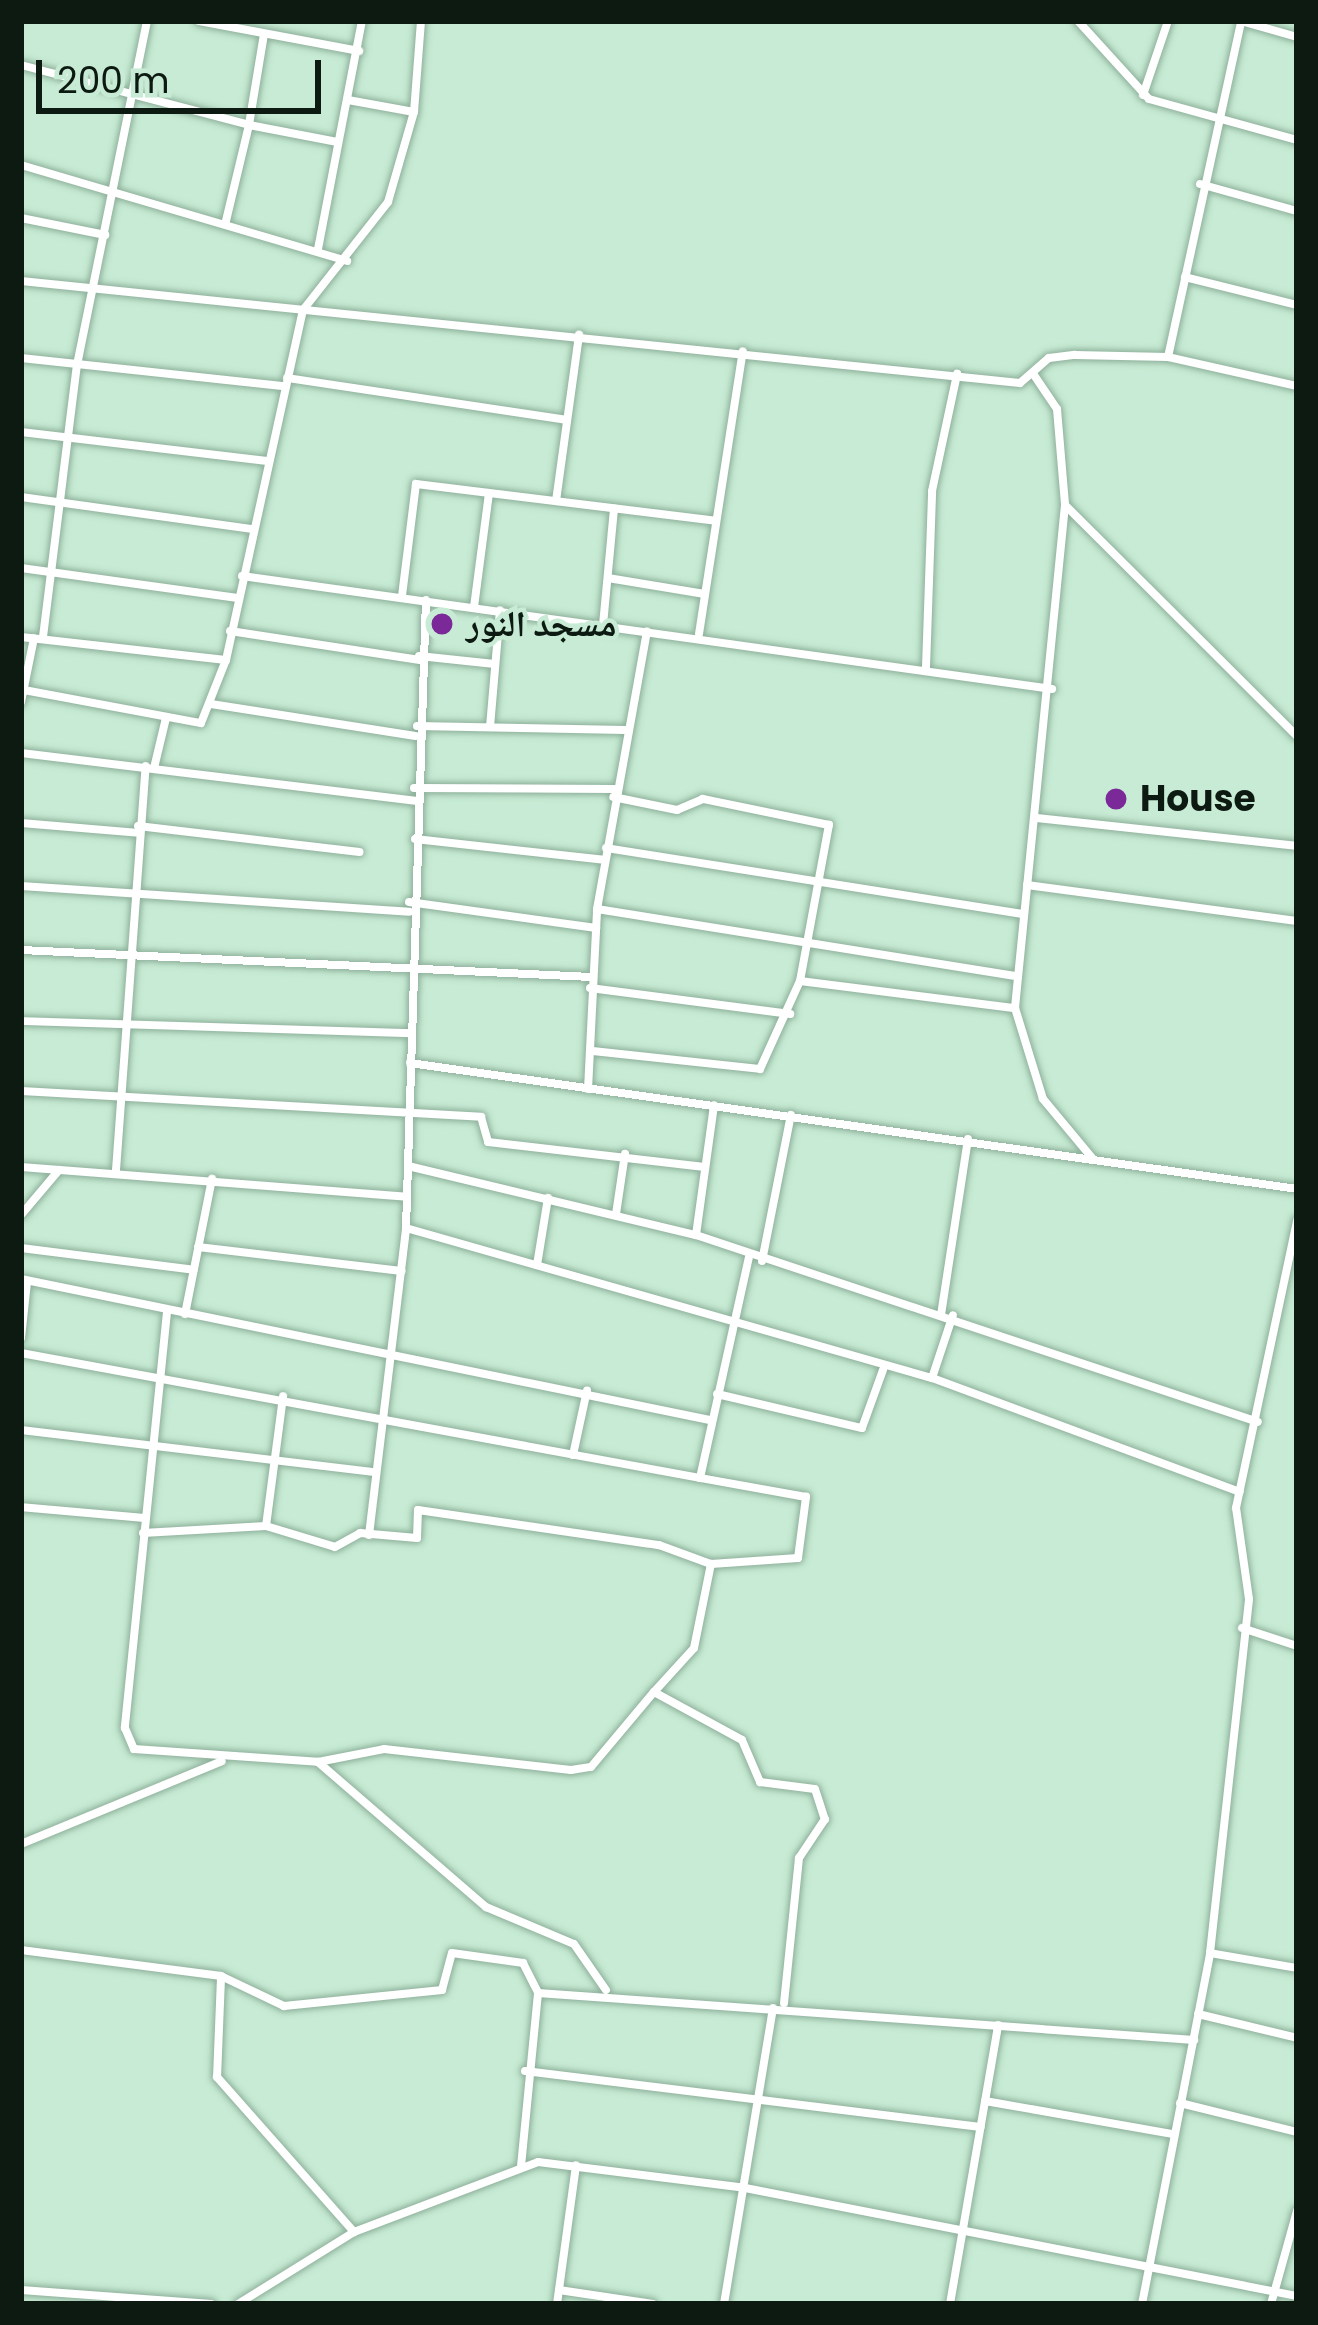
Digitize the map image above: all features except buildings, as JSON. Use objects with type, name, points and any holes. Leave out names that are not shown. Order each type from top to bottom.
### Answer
[{"type":"street","points":[[21,702],[52,574],[77,365],[147,21]]},
{"type":"street","points":[[199,21],[359,51]]},
{"type":"street","points":[[318,249],[362,21]]},
{"type":"street","points":[[24,690],[197,726],[211,704],[226,660],[303,310],[347,261],[388,202],[414,112],[421,21]]},
{"type":"street","points":[[1078,21],[1143,95],[1297,140]]},
{"type":"street","points":[[1143,95],[1168,21]]},
{"type":"street","points":[[1168,357],[1200,184],[1240,21],[1297,37]]},
{"type":"street","points":[[226,221],[264,34]]},
{"type":"street","points":[[21,65],[249,125],[337,142]]},
{"type":"street","points":[[348,100],[414,112]]},
{"type":"street","points":[[21,165],[115,186],[347,261]]},
{"type":"street","points":[[1200,184],[1297,212]]},
{"type":"street","points":[[21,218],[105,235]]},
{"type":"street","points":[[1185,277],[1297,305]]},
{"type":"street","points":[[21,281],[957,374],[1034,375],[1059,355],[1168,357],[1297,386]]},
{"type":"street","points":[[556,501],[579,335]]},
{"type":"street","points":[[699,634],[743,350]]},
{"type":"street","points":[[21,358],[286,382],[567,420]]},
{"type":"street","points":[[926,668],[932,491],[957,374]]},
{"type":"street","points":[[1034,375],[1057,409],[1065,505],[1052,689],[1022,914],[1015,1008],[1043,1099],[1094,1160]]},
{"type":"street","points":[[21,432],[269,461]]},
{"type":"street","points":[[402,596],[416,484],[716,521]]},
{"type":"street","points":[[474,607],[489,493]]},
{"type":"street","points":[[21,497],[253,529]]},
{"type":"street","points":[[1065,505],[1297,736]]},
{"type":"street","points":[[603,625],[614,508]]},
{"type":"street","points":[[21,568],[236,598]]},
{"type":"street","points":[[242,575],[647,631],[699,634],[1052,689]]},
{"type":"street","points":[[608,578],[705,594]]},
{"type":"street","points":[[368,1535],[395,1350],[406,1228],[409,907],[425,600]]},
{"type":"street","points":[[490,728],[500,610]]},
{"type":"street","points":[[588,1089],[597,909],[625,730],[647,631]]},
{"type":"street","points":[[230,632],[495,664]]},
{"type":"street","points":[[21,637],[226,660]]},
{"type":"street","points":[[211,704],[417,731],[625,730]]},
{"type":"street","points":[[116,1170],[138,830],[150,767],[166,718]]},
{"type":"street","points":[[21,753],[415,801]]},
{"type":"street","points":[[414,788],[614,793],[823,816],[820,882],[800,981],[790,1014],[760,1069],[592,1051]]},
{"type":"street","points":[[1036,818],[1297,846]]},
{"type":"street","points":[[21,823],[359,853]]},
{"type":"street","points":[[415,839],[604,860]]},
{"type":"street","points":[[606,848],[1022,914]]},
{"type":"street","points":[[1027,885],[1297,921]]},
{"type":"street","points":[[21,886],[409,907],[596,928]]},
{"type":"street","points":[[597,909],[1015,976]]},
{"type":"street","points":[[21,950],[408,962],[591,977]]},
{"type":"street","points":[[800,981],[1015,1008]]},
{"type":"street","points":[[590,988],[790,1014]]},
{"type":"street","points":[[21,1021],[127,1020],[408,1033]]},
{"type":"street","points":[[410,1063],[1297,1189]]},
{"type":"street","points":[[21,1091],[481,1117],[488,1142],[625,1154],[705,1167]]},
{"type":"street","points":[[696,1235],[714,1105]]},
{"type":"street","points":[[762,1261],[791,1115]]},
{"type":"street","points":[[941,1315],[968,1139]]},
{"type":"street","points":[[616,1214],[625,1154]]},
{"type":"street","points":[[408,1166],[696,1235],[749,1257],[953,1315],[1258,1422]]},
{"type":"street","points":[[21,1167],[116,1170],[407,1197]]},
{"type":"street","points":[[21,1215],[60,1168]]},
{"type":"street","points":[[185,1314],[212,1179]]},
{"type":"street","points":[[537,1264],[548,1198]]},
{"type":"street","points":[[1142,2304],[1210,1953],[1241,1628],[1240,1492],[1297,1220]]},
{"type":"street","points":[[406,1228],[883,1370],[932,1378],[1240,1492]]},
{"type":"street","points":[[21,1247],[194,1270]]},
{"type":"street","points":[[198,1247],[402,1271]]},
{"type":"street","points":[[700,1478],[749,1257]]},
{"type":"street","points":[[21,1338],[24,1281],[167,1312],[395,1350],[710,1420]]},
{"type":"street","points":[[167,1312],[127,1737],[141,1753],[318,1762],[384,1749],[494,1770],[591,1767],[694,1648],[711,1564]]},
{"type":"street","points":[[932,1378],[953,1315]]},
{"type":"street","points":[[21,1353],[385,1414],[808,1501],[795,1566],[711,1564],[659,1545],[418,1510],[417,1538],[368,1535],[334,1546],[266,1526],[143,1533]]},
{"type":"street","points":[[717,1394],[862,1428],[883,1370]]},
{"type":"street","points":[[574,1455],[587,1390]]},
{"type":"street","points":[[266,1526],[283,1396]]},
{"type":"street","points":[[21,1430],[375,1472]]},
{"type":"street","points":[[21,1507],[144,1518]]},
{"type":"street","points":[[1241,1628],[1297,1646]]},
{"type":"street","points":[[654,1692],[742,1740],[760,1782],[815,1789],[825,1819],[799,1858],[784,2003]]},
{"type":"street","points":[[21,1844],[229,1758]]},
{"type":"street","points":[[318,1762],[486,1907],[574,1944],[607,1991]]},
{"type":"street","points":[[21,1950],[221,1976],[284,2006],[442,1990],[452,1953],[523,1963],[538,1993],[526,2071],[521,2165]]},
{"type":"street","points":[[1210,1953],[1297,1968]]},
{"type":"street","points":[[221,1976],[217,2077],[354,2232]]},
{"type":"street","points":[[538,1993],[607,1991],[772,2008],[784,2003],[1194,2040]]},
{"type":"street","points":[[724,2304],[752,2103],[772,2008]]},
{"type":"street","points":[[1198,2014],[1297,2038]]},
{"type":"street","points":[[950,2304],[998,2025]]},
{"type":"street","points":[[526,2071],[752,2103],[981,2127]]},
{"type":"street","points":[[985,2101],[1173,2134]]},
{"type":"street","points":[[1180,2103],[1297,2132]]},
{"type":"street","points":[[238,2304],[354,2232],[521,2165],[576,2164],[965,2227],[1297,2296]]},
{"type":"street","points":[[557,2304],[576,2164]]},
{"type":"street","points":[[1271,2304],[1297,2212]]},
{"type":"street","points":[[21,2290],[211,2304]]},
{"type":"street","points":[[559,2290],[652,2304]]},
{"type":"place","name":"مسجد النور","points":[[442,624]]},
{"type":"place","name":"House","points":[[1116,799]]}]
